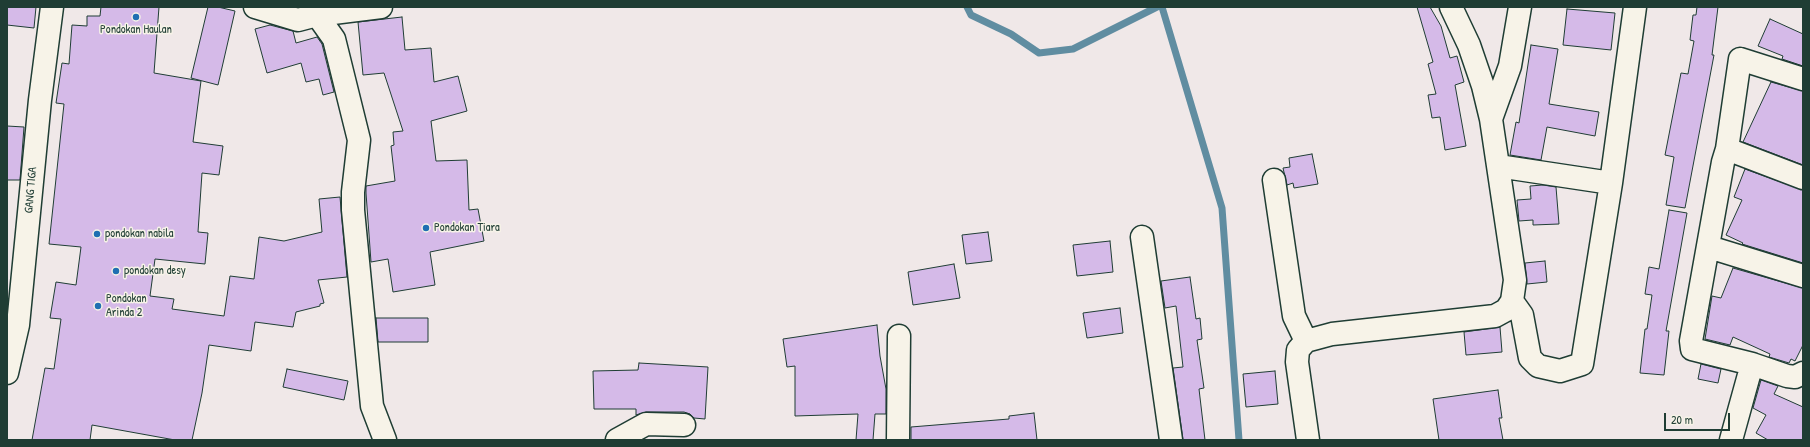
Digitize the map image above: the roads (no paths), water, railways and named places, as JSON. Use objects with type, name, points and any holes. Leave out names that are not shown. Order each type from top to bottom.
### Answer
[{"type":"street","name":"GANG TIGA","points":[[7,373],[52,7]]},
{"type":"street","points":[[255,7],[298,20],[317,15],[381,7]]},
{"type":"street","points":[[1308,440],[1297,362],[1298,350],[1306,341],[1332,334],[1495,316],[1506,310],[1512,301],[1515,280],[1491,119],[1483,86],[1469,45],[1451,7]]},
{"type":"street","points":[[1491,119],[1510,66],[1520,7]]},
{"type":"street","points":[[1512,301],[1522,315],[1530,358],[1538,366],[1560,371],[1582,364],[1611,183],[1635,7]]},
{"type":"street","points":[[317,15],[334,39],[359,140],[353,192],[353,210],[372,406],[385,440]]},
{"type":"street","points":[[1803,79],[1740,59],[1727,149],[1723,162],[1696,313],[1692,349],[1752,364],[1786,376],[1795,377],[1803,373]]},
{"type":"street","points":[[1727,149],[1803,178]]},
{"type":"street","points":[[1498,166],[1611,183]]},
{"type":"street","points":[[1274,180],[1294,316],[1306,341]]},
{"type":"street","points":[[1142,237],[1171,440]]},
{"type":"street","points":[[1709,246],[1803,276]]},
{"type":"street","points":[[898,440],[899,336]]},
{"type":"street","points":[[1731,440],[1752,364]]},
{"type":"street","points":[[617,440],[646,424],[684,425]]},
{"type":"waterway","points":[[967,7],[971,15],[1011,34],[1039,53],[1073,49],[1157,7]]},
{"type":"waterway","points":[[1162,7],[1222,208],[1239,440]]},
{"type":"place","name":"Pondokan Haulan","points":[[136,17]]},
{"type":"place","name":"Pondokan Tiara","points":[[426,228]]},
{"type":"place","name":"pondokan nabila","points":[[97,234]]},
{"type":"place","name":"pondokan desy","points":[[116,271]]},
{"type":"place","name":"Pondokan Arinda 2","points":[[98,306]]}]
